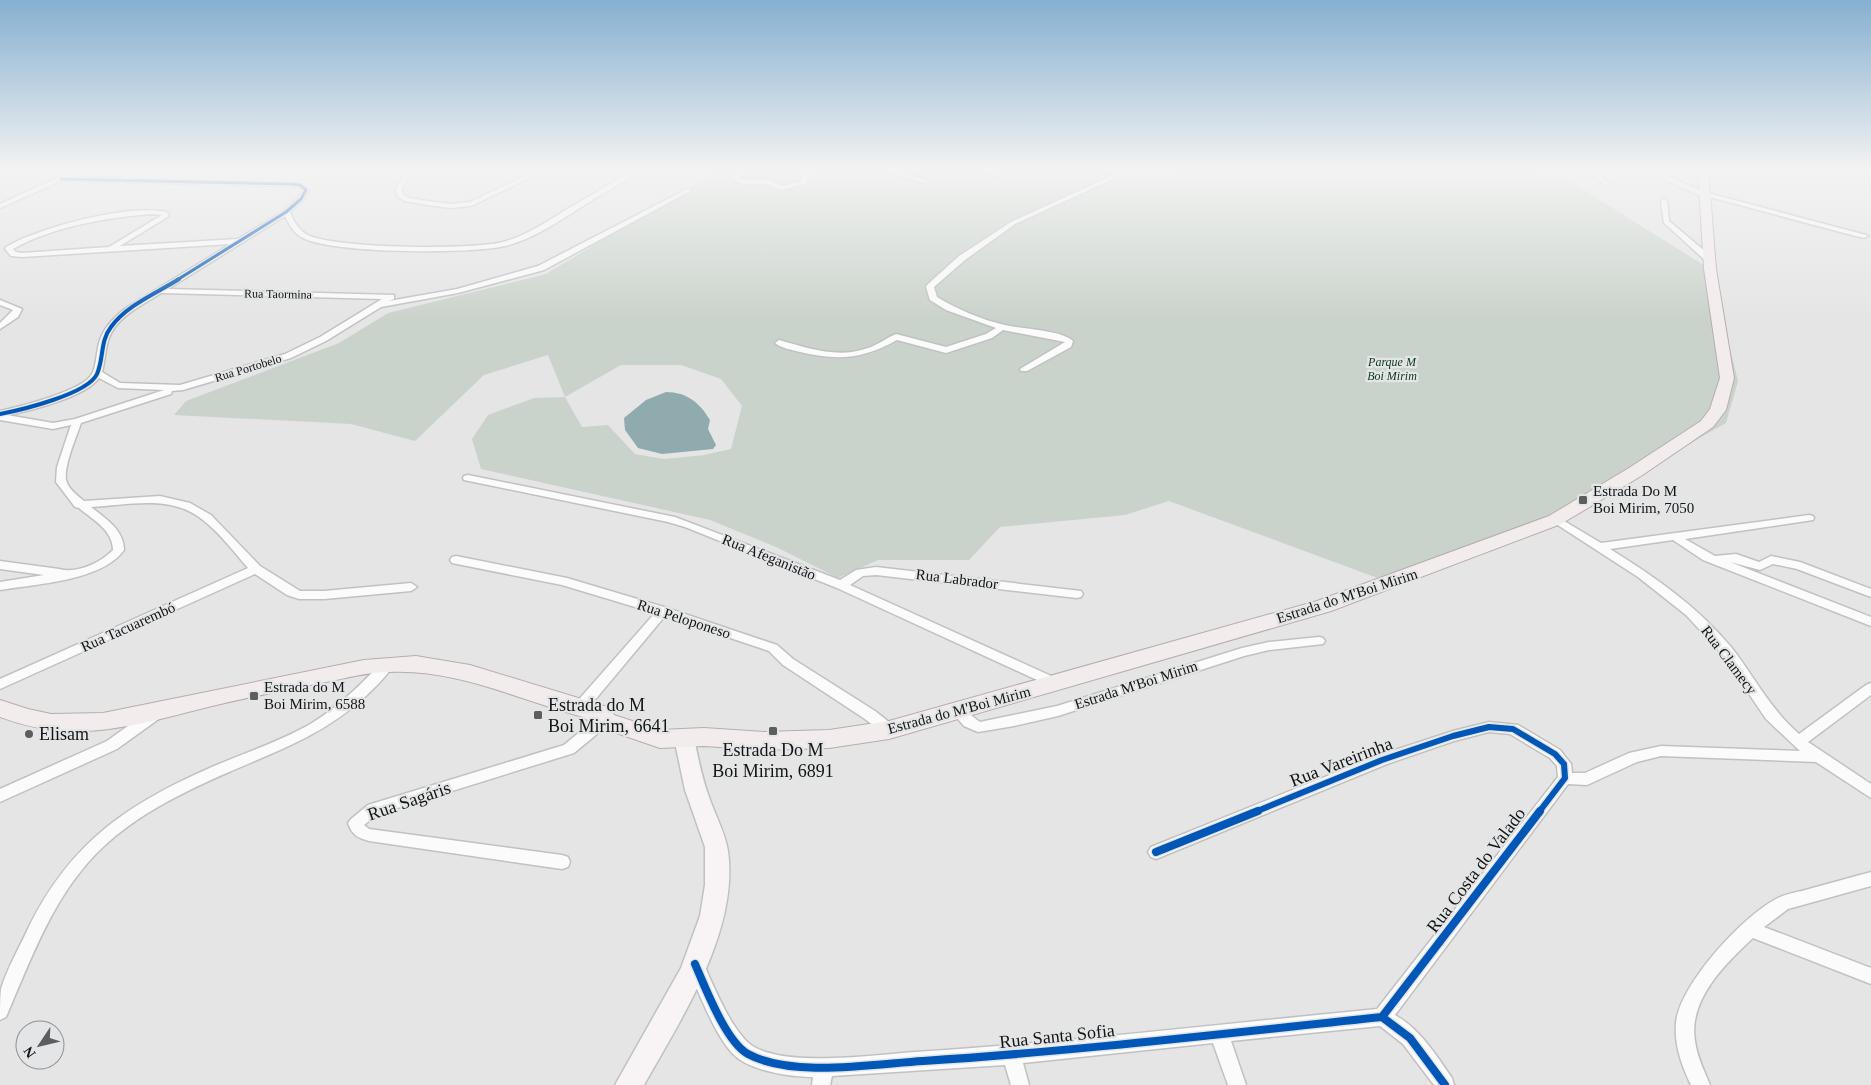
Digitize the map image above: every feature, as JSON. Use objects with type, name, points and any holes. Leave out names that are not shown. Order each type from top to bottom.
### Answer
[{"type":"main road","name":"Estrada do M'Boi Mirim","points":[[0,708],[29,718],[69,724],[126,718],[321,675],[388,664],[427,664],[489,678],[660,739],[694,738],[764,741],[829,739],[889,730],[959,712],[1324,606],[1396,581],[1555,520],[1635,472],[1708,424],[1718,410],[1727,378],[1718,328],[1706,219]]},
{"type":"street","points":[[0,246],[15,244],[38,235],[106,219]]},
{"type":"street","points":[[111,249],[163,219]]},
{"type":"street","points":[[0,416],[30,408],[68,394],[92,381],[97,373],[104,338],[112,324],[129,310],[274,219]]},
{"type":"street","points":[[289,219],[303,235],[326,242],[420,249],[493,246],[516,240],[557,219]]},
{"type":"street","points":[[379,306],[458,291],[541,268],[635,219]]},
{"type":"street","points":[[1020,219],[951,267],[930,287],[933,298],[949,308],[1002,327],[1064,338],[1069,341],[1068,345],[1024,369]]},
{"type":"street","points":[[1666,219],[1666,222],[1710,260]]},
{"type":"street","points":[[1791,219],[1864,236]]},
{"type":"street","points":[[258,228],[291,222]]},
{"type":"street","points":[[15,244],[9,249],[10,252],[22,255],[240,241]]},
{"type":"street","name":"Rua Taormina","points":[[162,291],[389,296],[391,297],[389,299]]},
{"type":"street","name":"Rua Portobelo","points":[[97,373],[108,380],[125,386],[180,388],[288,356],[322,339],[389,299]]},
{"type":"street","points":[[0,303],[18,309],[15,315],[0,327]]},
{"type":"street","points":[[779,343],[798,350],[820,354],[856,354],[867,352],[896,337],[946,350],[989,336],[1002,327]]},
{"type":"street","points":[[0,416],[53,426],[77,421],[180,388]]},
{"type":"street","points":[[0,586],[71,574],[107,564],[119,552],[120,545],[109,525],[79,505],[61,482],[62,467],[77,421]]},
{"type":"street","name":"Rua Afeganistão","points":[[468,478],[670,519],[841,585],[1055,683]]},
{"type":"street","points":[[79,505],[160,499],[186,505],[207,517],[256,569],[291,592],[299,595],[324,595],[411,586]]},
{"type":"street","points":[[1599,547],[1809,518]]},
{"type":"street","name":"Rua Clamecy","points":[[1555,520],[1670,595],[1691,612],[1714,636],[1736,664],[1762,705],[1778,723],[1799,741],[1871,792]]},
{"type":"street","points":[[1675,536],[1690,549],[1707,558],[1871,622]]},
{"type":"street","points":[[1707,558],[1736,558],[1760,566],[1771,560],[1790,564],[1871,593]]},
{"type":"street","name":"Rua Peloponeso","points":[[456,560],[563,581],[663,611],[773,648],[788,662],[870,715],[889,730]]},
{"type":"street","points":[[0,564],[71,574]]},
{"type":"street","name":"Rua Tacuarembó","points":[[0,684],[256,569]]},
{"type":"street","name":"Rua Labrador","points":[[841,585],[860,573],[876,570],[1077,594]]},
{"type":"street","points":[[591,713],[663,611]]},
{"type":"street","name":"Estrada M'Boi Mirim","points":[[959,712],[969,722],[978,727],[1014,722],[1058,711],[1242,652],[1269,646],[1319,641]]},
{"type":"street","points":[[0,1010],[48,906],[84,856],[103,839],[127,820],[160,800],[211,774],[265,752],[317,726],[347,705],[369,686],[388,664]]},
{"type":"street","points":[[1799,741],[1871,688]]},
{"type":"street","points":[[0,796],[112,745],[161,710]]},
{"type":"street","name":"Rua Sagáris","points":[[562,862],[369,835],[360,832],[356,823],[373,809],[569,749],[591,713]]},
{"type":"street","name":"Rua Vareirinha","points":[[1156,852],[1353,771],[1453,736],[1490,727],[1502,727],[1512,730],[1538,743],[1561,759],[1565,770],[1565,778]]},
{"type":"street","points":[[629,1085],[695,964],[704,942],[712,910],[717,878],[717,854],[698,796],[694,738]]},
{"type":"street","points":[[1565,778],[1587,779],[1634,757],[1661,751],[1822,757]]},
{"type":"street","name":"Rua Costa do Valado","points":[[1382,1017],[1565,778]]},
{"type":"street","points":[[1701,1085],[1696,1077],[1685,1038],[1686,1014],[1697,992],[1712,970],[1750,929],[1774,908],[1784,903],[1871,879]]},
{"type":"street","points":[[1750,929],[1871,976]]},
{"type":"street","name":"Rua Santa Sofia","points":[[695,964],[713,1004],[730,1035],[740,1048],[748,1054],[769,1062],[822,1077],[1382,1017]]},
{"type":"street","points":[[1382,1017],[1393,1023],[1409,1039],[1426,1058],[1445,1085]]},
{"type":"street","points":[[1219,1034],[1237,1085]]},
{"type":"street","points":[[1012,1056],[1020,1085]]},
{"type":"green space","name":"Parque M Boi Mirim","points":[[638,219],[1630,219],[1710,269],[1738,381],[1726,423],[1555,520],[1391,583],[1169,501],[1125,515],[1000,527],[969,560],[878,560],[838,578],[776,547],[710,520],[481,469],[472,439],[488,415],[534,398],[565,397],[548,355],[484,375],[415,441],[351,424],[174,415],[186,401],[339,343],[388,313],[546,274]],"holes":[[[621,365],[681,365],[721,379],[742,406],[731,449],[704,455],[664,459],[635,454],[608,425],[582,427],[565,397]]]},
{"type":"water","points":[[666,392],[687,396],[702,408],[710,420],[708,429],[716,445],[713,449],[662,454],[638,448],[625,430],[624,418],[646,400]]},
{"type":"cycle path","points":[[0,414],[48,402],[92,381],[98,372],[106,335],[118,319],[129,310],[275,219]]},
{"type":"cycle path","points":[[1156,852],[1382,760],[1453,736],[1489,727],[1513,729],[1555,754],[1564,764],[1565,778],[1382,1017]]},
{"type":"cycle path","points":[[695,964],[713,1004],[730,1035],[740,1048],[748,1054],[769,1062],[811,1068],[1012,1055],[1382,1017],[1410,1038],[1445,1085]]},
{"type":"place","name":"Estrada Do M Boi Mirim, 7050","points":[[1583,500]]},
{"type":"place","name":"Estrada do M Boi Mirim, 6588","points":[[254,696]]},
{"type":"place","name":"Estrada do M Boi Mirim, 6641","points":[[538,715]]},
{"type":"place","name":"Estrada Do M Boi Mirim, 6891","points":[[773,731]]},
{"type":"place","name":"Elisam","points":[[29,734]]}]
